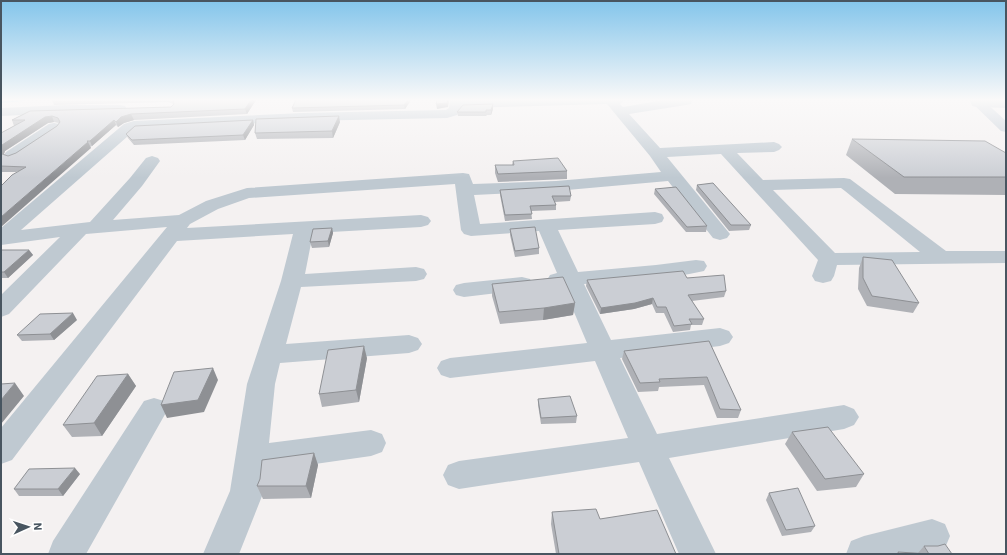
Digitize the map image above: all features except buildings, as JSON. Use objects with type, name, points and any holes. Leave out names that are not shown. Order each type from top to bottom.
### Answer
[{"type":"street","points":[[1,239],[129,127],[133,126]]},
{"type":"street","points":[[634,126],[672,176],[720,234]]},
{"type":"street","points":[[12,155],[54,127]]},
{"type":"street","points":[[1,144],[29,144]]},
{"type":"street","points":[[656,153],[774,147]]},
{"type":"street","points":[[724,149],[758,185],[826,268],[940,257],[1006,256]]},
{"type":"street","points":[[1,309],[136,182],[152,161]]},
{"type":"street","points":[[464,190],[556,186],[672,176]]},
{"type":"street","points":[[1,451],[177,227],[212,205],[247,193],[463,178],[471,230],[655,218]]},
{"type":"street","points":[[758,185],[844,183],[940,257]]},
{"type":"street","points":[[1,239],[88,228],[304,228],[421,221]]},
{"type":"street","points":[[546,225],[698,554]]},
{"type":"street","points":[[221,554],[247,491],[261,384],[292,281],[304,228]]},
{"type":"street","points":[[464,290],[656,272],[696,266]]},
{"type":"street","points":[[292,281],[416,274]]},
{"type":"street","points":[[450,368],[720,337]]},
{"type":"street","points":[[269,355],[409,344]]},
{"type":"street","points":[[66,554],[154,409]]},
{"type":"street","points":[[459,475],[648,448],[844,417]]},
{"type":"street","points":[[251,459],[371,442]]},
{"type":"street","points":[[864,554],[932,536]]}]
